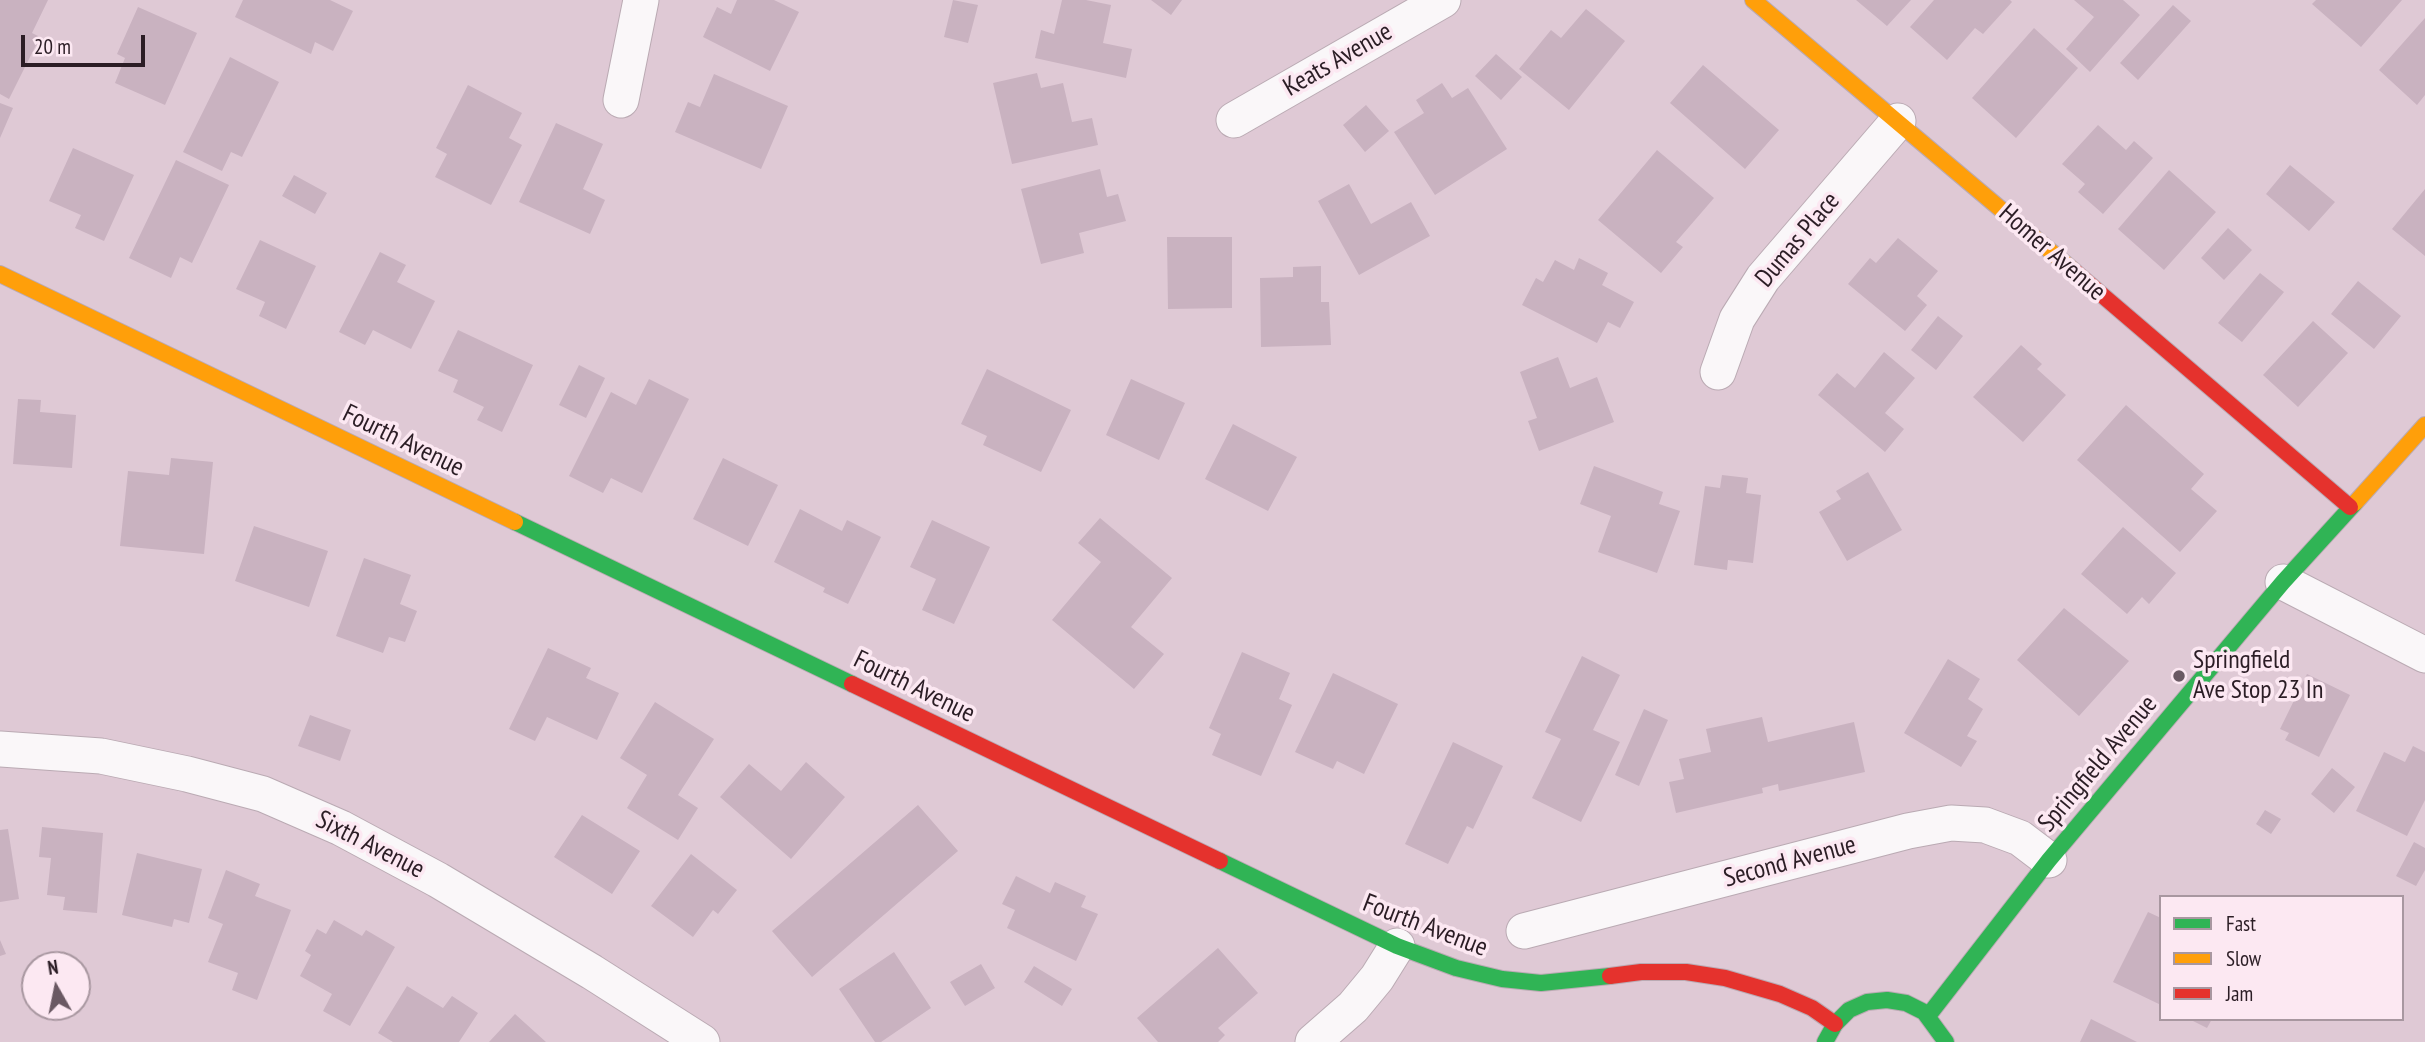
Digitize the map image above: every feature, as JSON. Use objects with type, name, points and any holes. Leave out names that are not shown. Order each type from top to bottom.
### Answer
[{"type":"street","points":[[621,100],[640,0]]},
{"type":"street","name":"Keats Avenue","points":[[1234,120],[1443,0]]},
{"type":"street","name":"Homer Avenue","points":[[1753,0],[2350,508]]},
{"type":"street","name":"Dumas Place","points":[[1718,372],[1737,319],[1763,278],[1898,121]]},
{"type":"street","name":"Fourth Avenue","points":[[0,274],[1397,946],[1456,968],[1502,979],[1541,983],[1641,972],[1686,972],[1725,978],[1780,994],[1812,1008],[1835,1024]]},
{"type":"street","name":"Springfield Avenue","points":[[1928,1016],[2049,860],[2283,582],[2425,425]]},
{"type":"street","points":[[2283,582],[2425,655]]},
{"type":"street","name":"Sixth Avenue","points":[[0,749],[102,756],[263,794],[341,828],[438,880],[702,1042]]},
{"type":"street","name":"Second Avenue","points":[[1524,931],[1908,831],[1951,823],[1986,825],[2020,838],[2049,860]]},
{"type":"street","points":[[1313,1042],[1353,1007],[1377,978],[1397,946]]},
{"type":"street","points":[[1825,1042],[1835,1024],[1849,1010],[1867,1002],[1887,999],[1906,1003],[1928,1016],[1946,1042]]},
{"type":"building","points":[[0,0],[48,0],[32,33],[40,37],[9,99],[0,94]]},
{"type":"building","points":[[243,0],[330,0],[353,11],[333,51],[315,42],[311,54],[235,17]]},
{"type":"building","points":[[737,0],[774,0],[799,12],[770,71],[703,37],[717,7],[731,14]]},
{"type":"building","points":[[953,0],[978,5],[968,43],[944,37]]},
{"type":"building","points":[[1062,0],[1086,0],[1111,5],[1103,43],[1132,49],[1126,78],[1035,58],[1041,30],[1054,34]]},
{"type":"building","points":[[1151,0],[1182,0],[1171,15]]},
{"type":"building","points":[[1856,0],[1911,0],[1887,26]]},
{"type":"building","points":[[1934,0],[2012,2],[1983,34],[1975,28],[1947,60],[1910,27]]},
{"type":"building","points":[[2074,0],[2123,0],[2140,15],[2090,72],[2066,49],[2094,17]]},
{"type":"building","points":[[2316,0],[2402,0],[2361,47],[2312,4]]},
{"type":"building","points":[[2173,5],[2191,21],[2138,80],[2120,63]]},
{"type":"building","points":[[138,7],[197,33],[165,105],[115,83],[125,58],[117,54]]},
{"type":"building","points":[[1586,9],[1625,41],[1569,110],[1519,69],[1551,30],[1561,38]]},
{"type":"building","points":[[2425,18],[2425,95],[2417,105],[2379,70]]},
{"type":"building","points":[[2034,28],[2078,68],[2016,138],[1972,98]]},
{"type":"building","points":[[1496,54],[1522,77],[1501,100],[1475,76]]},
{"type":"building","points":[[230,57],[279,82],[242,157],[231,152],[222,171],[183,152]]},
{"type":"building","points":[[1703,65],[1779,130],[1745,169],[1670,103]]},
{"type":"building","points":[[1037,73],[1041,88],[1063,83],[1072,122],[1092,118],[1098,145],[1012,164],[993,83]]},
{"type":"building","points":[[714,74],[788,106],[761,169],[675,132],[688,102],[700,107]]},
{"type":"building","points":[[1442,83],[1452,98],[1468,88],[1507,149],[1435,195],[1394,132],[1424,113],[1416,100]]},
{"type":"building","points":[[468,85],[522,113],[509,138],[522,145],[491,205],[435,177],[447,154],[436,148]]},
{"type":"building","points":[[0,103],[13,108],[0,138]]},
{"type":"building","points":[[1366,105],[1389,131],[1365,152],[1343,125]]},
{"type":"building","points":[[556,123],[603,144],[583,189],[605,200],[590,234],[519,202]]},
{"type":"building","points":[[2098,125],[2126,150],[2134,141],[2153,158],[2103,214],[2078,192],[2085,184],[2062,164]]},
{"type":"building","points":[[73,148],[134,175],[104,241],[75,228],[81,215],[49,201]]},
{"type":"building","points":[[1657,150],[1714,198],[1676,242],[1683,247],[1661,273],[1598,220]]},
{"type":"building","points":[[176,160],[229,185],[192,263],[180,257],[171,278],[129,258]]},
{"type":"building","points":[[2290,165],[2335,202],[2309,231],[2266,194]]},
{"type":"building","points":[[1100,169],[1107,197],[1118,194],[1126,221],[1079,233],[1084,253],[1041,264],[1021,189]]},
{"type":"building","points":[[2169,170],[2216,212],[2164,270],[2118,229]]},
{"type":"building","points":[[294,175],[327,193],[315,214],[282,196]]},
{"type":"building","points":[[1349,184],[1371,224],[1411,202],[1430,236],[1359,275],[1318,201]]},
{"type":"building","points":[[2425,189],[2425,256],[2392,229]]},
{"type":"building","points":[[2228,228],[2252,250],[2224,280],[2201,258]]},
{"type":"building","points":[[1167,237],[1232,237],[1232,308],[1168,309]]},
{"type":"building","points":[[1898,238],[1938,271],[1917,296],[1927,305],[1905,331],[1848,284],[1870,258],[1876,263]]},
{"type":"building","points":[[260,240],[316,266],[286,329],[259,316],[265,302],[236,289]]},
{"type":"building","points":[[380,252],[406,265],[397,282],[435,301],[411,349],[373,330],[365,345],[339,332]]},
{"type":"building","points":[[1579,258],[1608,273],[1602,285],[1634,302],[1620,328],[1608,322],[1597,343],[1522,305],[1536,278],[1543,282],[1555,260],[1574,270]]},
{"type":"building","points":[[1321,266],[1321,302],[1329,302],[1331,345],[1261,347],[1260,278],[1293,277],[1293,267]]},
{"type":"building","points":[[2260,273],[2284,292],[2242,342],[2218,323]]},
{"type":"building","points":[[2358,281],[2401,316],[2374,349],[2331,314]]},
{"type":"building","points":[[1938,316],[1963,336],[1936,370],[1911,350]]},
{"type":"building","points":[[2313,321],[2348,353],[2298,407],[2263,375]]},
{"type":"building","points":[[458,330],[533,365],[502,432],[477,420],[484,407],[453,392],[458,380],[438,371]]},
{"type":"building","points":[[2021,345],[2042,364],[2037,369],[2066,395],[2023,442],[1973,397]]},
{"type":"building","points":[[1884,352],[1915,378],[1885,413],[1904,429],[1885,452],[1818,395],[1837,373],[1855,388]]},
{"type":"building","points":[[1558,357],[1570,388],[1597,377],[1614,422],[1539,451],[1528,421],[1537,418],[1520,372]]},
{"type":"building","points":[[579,365],[605,378],[586,418],[559,405]]},
{"type":"building","points":[[987,369],[1071,410],[1041,472],[983,445],[987,436],[961,424]]},
{"type":"building","points":[[649,379],[689,399],[642,493],[611,478],[603,493],[569,476],[611,392],[636,405]]},
{"type":"building","points":[[1131,379],[1185,403],[1159,460],[1106,435]]},
{"type":"building","points":[[18,399],[41,400],[40,412],[76,415],[72,468],[13,464]]},
{"type":"building","points":[[2126,405],[2204,474],[2191,489],[2217,511],[2180,552],[2077,460]]},
{"type":"building","points":[[1233,424],[1297,457],[1268,511],[1205,479]]},
{"type":"building","points":[[171,458],[213,462],[204,554],[120,546],[128,471],[169,475]]},
{"type":"building","points":[[723,458],[778,485],[748,546],[693,519]]},
{"type":"building","points":[[1594,466],[1663,492],[1659,504],[1680,511],[1657,573],[1598,552],[1611,516],[1580,504]]},
{"type":"building","points":[[1868,472],[1902,530],[1847,561],[1819,512],[1841,499],[1836,491]]},
{"type":"building","points":[[1722,475],[1748,478],[1746,493],[1761,495],[1753,563],[1728,560],[1727,570],[1694,565],[1705,486],[1720,488]]},
{"type":"building","points":[[800,509],[842,531],[847,520],[881,537],[848,604],[823,592],[825,588],[774,562]]},
{"type":"building","points":[[1100,518],[1172,578],[1131,627],[1164,654],[1134,689],[1052,620],[1101,562],[1078,543]]},
{"type":"building","points":[[932,520],[990,547],[954,624],[922,610],[936,579],[910,567]]},
{"type":"building","points":[[254,526],[328,551],[309,607],[235,581]]},
{"type":"building","points":[[2123,527],[2176,573],[2149,604],[2142,597],[2127,614],[2081,574]]},
{"type":"building","points":[[364,558],[411,575],[400,604],[417,611],[405,642],[389,637],[383,653],[336,636]]},
{"type":"building","points":[[2064,608],[2129,661],[2079,716],[2017,660]]},
{"type":"building","points":[[548,648],[591,668],[586,678],[619,693],[597,740],[547,717],[535,741],[509,729]]},
{"type":"building","points":[[1242,652],[1290,673],[1279,699],[1292,705],[1261,776],[1212,755],[1221,734],[1209,728]]},
{"type":"building","points":[[1582,656],[1620,675],[1593,730],[1620,742],[1581,822],[1532,798],[1561,739],[1545,732]]},
{"type":"building","points":[[1948,659],[1980,679],[1968,699],[1983,709],[1967,736],[1977,741],[1961,767],[1904,733]]},
{"type":"building","points":[[1333,673],[1398,704],[1364,774],[1337,761],[1333,769],[1295,752]]},
{"type":"building","points":[[2307,674],[2350,695],[2319,757],[2285,740],[2289,733],[2280,729]]},
{"type":"building","points":[[655,702],[714,739],[678,795],[698,808],[678,840],[627,808],[647,775],[620,758]]},
{"type":"building","points":[[1644,709],[1668,720],[1639,786],[1615,775]]},
{"type":"building","points":[[310,715],[351,730],[340,761],[298,746]]},
{"type":"building","points":[[1762,717],[1768,742],[1854,722],[1865,772],[1779,791],[1778,784],[1762,788],[1763,793],[1676,813],[1669,782],[1684,779],[1679,759],[1711,752],[1706,729]]},
{"type":"building","points":[[1453,742],[1503,766],[1473,829],[1467,826],[1448,864],[1405,844]]},
{"type":"building","points":[[2413,746],[2425,752],[2425,800],[2407,836],[2356,811],[2384,752],[2405,762]]},
{"type":"building","points":[[806,762],[845,797],[791,859],[720,797],[749,764],[781,791]]},
{"type":"building","points":[[2332,768],[2355,787],[2334,813],[2311,794]]},
{"type":"building","points":[[918,805],[958,851],[812,977],[772,931]]},
{"type":"building","points":[[2265,810],[2281,819],[2271,834],[2256,824]]},
{"type":"building","points":[[582,815],[640,851],[612,894],[554,857]]},
{"type":"building","points":[[42,827],[103,833],[97,913],[63,910],[65,897],[47,895],[51,858],[39,857]]},
{"type":"building","points":[[8,829],[19,899],[0,902],[0,830]]},
{"type":"building","points":[[2414,842],[2425,848],[2425,870],[2416,886],[2396,876]]},
{"type":"building","points":[[137,853],[202,869],[189,923],[174,919],[172,927],[122,915]]},
{"type":"building","points":[[691,854],[737,890],[718,914],[713,910],[693,937],[651,906]]},
{"type":"building","points":[[226,870],[260,884],[255,896],[291,910],[257,1000],[232,990],[238,973],[208,962],[223,924],[208,918]]},
{"type":"building","points":[[1016,876],[1050,893],[1055,882],[1086,896],[1081,907],[1098,914],[1076,961],[1007,928],[1015,910],[1002,904]]},
{"type":"building","points":[[2148,912],[2159,917],[2159,1004],[2113,982]]},
{"type":"building","points":[[334,920],[362,936],[366,930],[395,947],[350,1026],[323,1011],[332,994],[300,976],[311,955],[305,951],[317,929],[326,934]]},
{"type":"building","points":[[0,940],[6,954],[0,956]]},
{"type":"building","points":[[1218,948],[1258,993],[1218,1028],[1225,1035],[1218,1042],[1158,1042],[1137,1018]]},
{"type":"building","points":[[894,952],[931,1008],[881,1042],[875,1042],[839,989]]},
{"type":"building","points":[[981,964],[995,988],[965,1006],[950,982]]},
{"type":"building","points":[[1034,966],[1072,989],[1062,1006],[1024,982]]},
{"type":"building","points":[[407,986],[443,1008],[452,996],[478,1013],[459,1042],[393,1042],[378,1033]]},
{"type":"building","points":[[515,1014],[546,1042],[489,1042]]},
{"type":"building","points":[[2091,1019],[2137,1042],[2080,1042]]},
{"type":"building","points":[[2193,1021],[2211,1021],[2207,1028]]},
{"type":"traffic: fast","points":[[1928,1016],[2049,860],[2283,582],[2355,503]]},
{"type":"traffic: fast","points":[[515,522],[852,684]]},
{"type":"traffic: fast","points":[[1220,861],[1397,946],[1456,968],[1502,979],[1541,983],[1610,976]]},
{"type":"traffic: fast","points":[[1825,1042],[1835,1024],[1849,1010],[1867,1002],[1887,1000],[1906,1003],[1924,1012],[1946,1042]]},
{"type":"traffic: slow","points":[[1753,0],[2074,271]]},
{"type":"traffic: slow","points":[[0,274],[515,522]]},
{"type":"traffic: slow","points":[[2355,503],[2425,425]]},
{"type":"traffic: jam","points":[[2074,271],[2350,507]]},
{"type":"traffic: jam","points":[[852,684],[1220,861]]},
{"type":"traffic: jam","points":[[1610,976],[1641,972],[1686,972],[1725,978],[1780,994],[1812,1008],[1835,1024]]},
{"type":"place","name":"Springfield Ave Stop 23 In","points":[[2179,676]]}]
